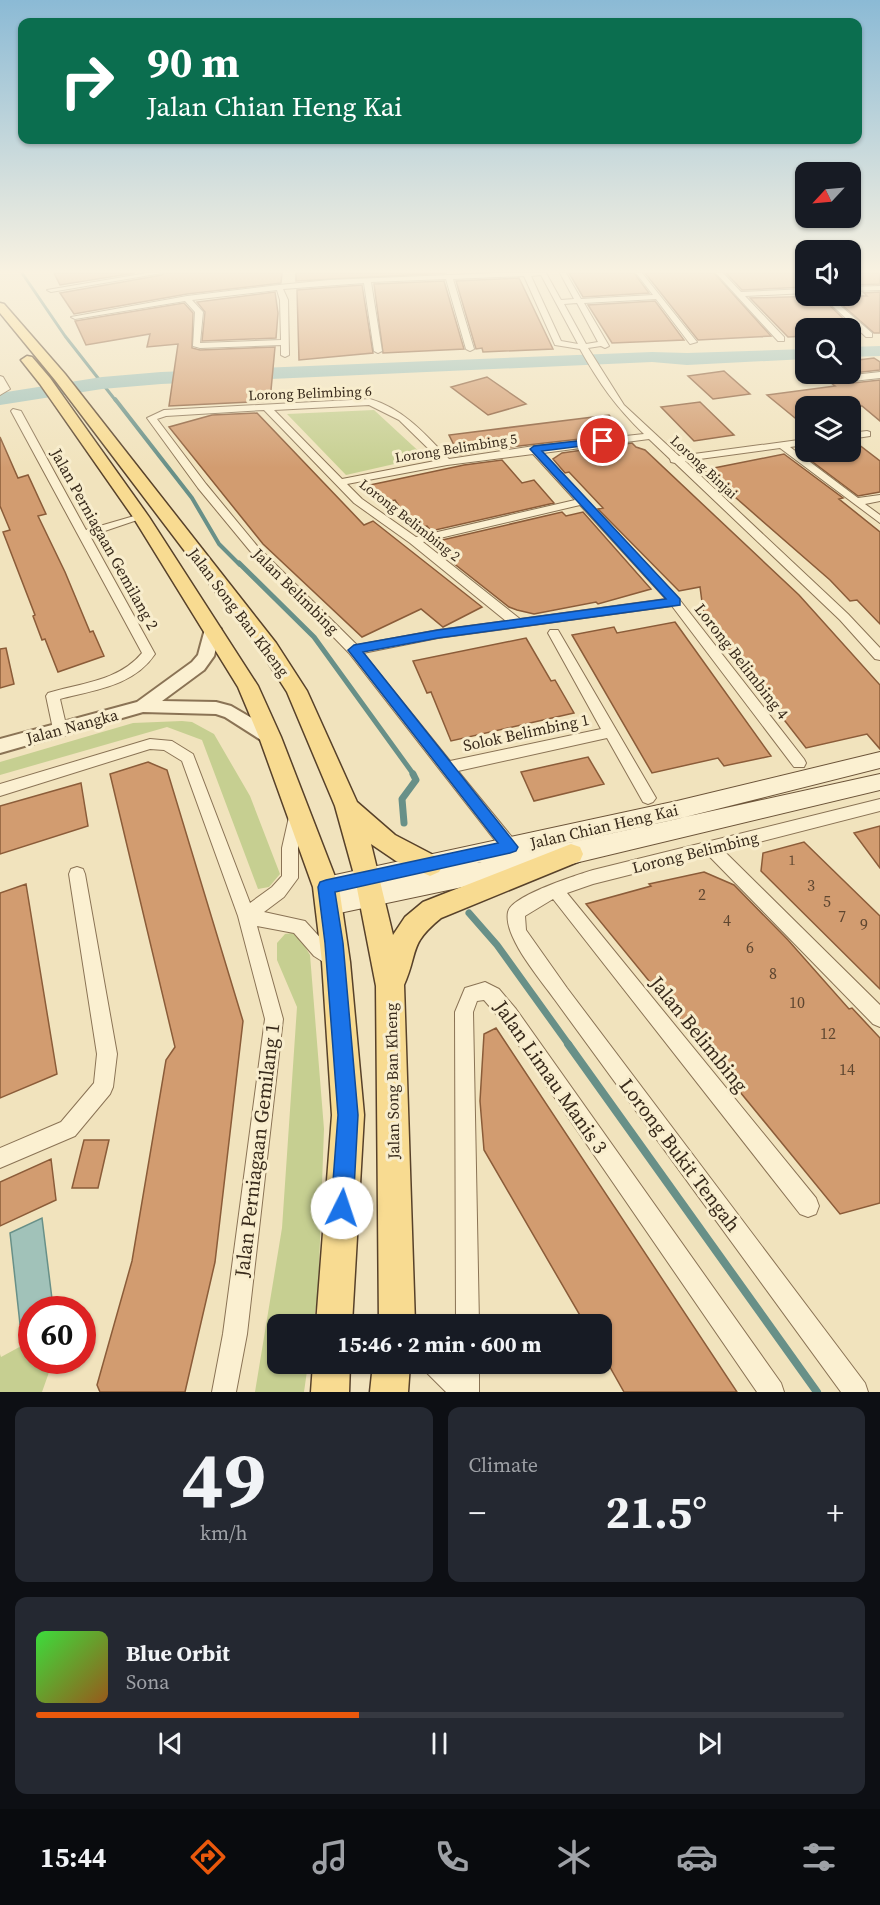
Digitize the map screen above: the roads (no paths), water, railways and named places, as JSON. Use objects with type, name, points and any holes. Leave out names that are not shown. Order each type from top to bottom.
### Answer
[{"type":"main road","name":"Jalan Song Ban Kheng","points":[[24,338],[269,648],[297,691],[320,739],[347,806],[370,887],[390,986],[397,1314]]},
{"type":"main road","name":"Jalan Song Ban Kheng","points":[[15,345],[45,381],[63,390],[248,686],[270,737],[328,896],[336,962],[348,1115],[335,1314]]},
{"type":"main road","name":"Jalan Chian Heng Kai","points":[[370,887],[430,864],[677,810],[880,760]]},
{"type":"main road","name":"Jalan Chian Heng Kai","points":[[328,896],[571,854],[880,782]]},
{"type":"main road","points":[[347,806],[372,833],[399,853],[430,864]]},
{"type":"main road","points":[[390,986],[403,939],[415,923],[432,910],[571,854]]},
{"type":"main road","points":[[330,1392],[331,1374]]},
{"type":"main road","points":[[389,1392],[392,1374]]},
{"type":"street","points":[[196,338],[195,344],[284,342]]},
{"type":"street","points":[[284,338],[285,355]]},
{"type":"street","points":[[376,338],[378,351]]},
{"type":"street","points":[[467,338],[470,349]]},
{"type":"street","points":[[556,338],[558,343],[584,349],[604,344],[600,338]]},
{"type":"street","name":"Lorong Binjai","points":[[578,338],[597,372],[621,407],[648,436],[843,617],[880,656]]},
{"type":"street","points":[[690,338],[693,342]]},
{"type":"street","points":[[861,377],[880,375]]},
{"type":"street","name":"Lorong Belimbing 6","points":[[152,418],[164,413],[370,402],[383,405],[417,431],[447,462]]},
{"type":"street","name":"Lorong Belimbing 2","points":[[267,408],[358,501],[414,541],[517,623]]},
{"type":"street","name":"Jalan Perniagaan Gemilang 2","points":[[16,411],[149,654],[142,664],[129,674],[53,696],[60,729]]},
{"type":"street","name":"Jalan Belimbing","points":[[152,418],[202,486],[254,549],[354,650],[449,767],[510,847]]},
{"type":"street","points":[[861,435],[867,434]]},
{"type":"street","name":"Lorong Belimbing 5","points":[[340,482],[534,449],[648,436]]},
{"type":"street","points":[[675,460],[795,443]]},
{"type":"street","points":[[781,445],[880,520]]},
{"type":"street","name":"Lorong Belimbing 4","points":[[534,449],[675,602],[800,763]]},
{"type":"street","points":[[856,502],[880,498]]},
{"type":"street","points":[[414,541],[582,501]]},
{"type":"street","points":[[84,534],[141,517]]},
{"type":"street","points":[[354,650],[517,623],[675,602]]},
{"type":"street","name":"Jalan Nangka","points":[[143,706],[198,666],[206,656],[213,629]]},
{"type":"street","points":[[554,633],[648,798]]},
{"type":"street","name":"Jalan Nangka","points":[[0,746],[143,706],[216,708],[231,712],[270,737]]},
{"type":"street","name":"Solok Belimbing 1","points":[[449,767],[610,732]]},
{"type":"street","name":"Jalan Perniagaan Gemilang 1","points":[[0,790],[150,744],[167,745],[188,758],[246,916],[274,1019],[235,1334],[224,1392]]},
{"type":"street","name":"Lorong Belimbing","points":[[516,913],[531,902],[555,890],[593,877],[880,805]]},
{"type":"street","points":[[246,916],[278,892],[290,878],[290,848],[298,814]]},
{"type":"street","points":[[711,848],[880,1018]]},
{"type":"street","points":[[0,1158],[68,1129],[103,1087],[107,1054],[77,874]]},
{"type":"street","name":"Jalan Belimbing","points":[[555,890],[808,1206]]},
{"type":"street","name":"Lorong Bukit Tengah","points":[[516,913],[518,932],[561,994],[856,1392]]},
{"type":"street","points":[[246,916],[299,926],[320,951],[336,962]]},
{"type":"street","name":"Jalan Limau Manis 3","points":[[467,1314],[464,1012],[471,994],[484,991],[493,995],[509,1015],[772,1392]]},
{"type":"street","points":[[445,1374],[466,1392]]},
{"type":"street","points":[[466,1392],[467,1374]]},
{"type":"water","points":[[42,1218],[52,1296],[18,1296],[18,1306],[10,1233]]},
{"type":"waterway","points":[[67,338],[116,401]]},
{"type":"waterway","points":[[861,352],[880,351]]},
{"type":"waterway","points":[[0,399],[102,383],[161,378],[652,357],[687,359],[795,354]]},
{"type":"waterway","points":[[115,399],[192,498],[219,544],[240,565]]},
{"type":"waterway","points":[[239,563],[314,637],[414,775]]},
{"type":"waterway","points":[[404,823],[402,799],[416,780],[413,774]]},
{"type":"waterway","points":[[469,913],[497,945],[569,1045]]},
{"type":"waterway","points":[[568,1044],[817,1392]]}]
